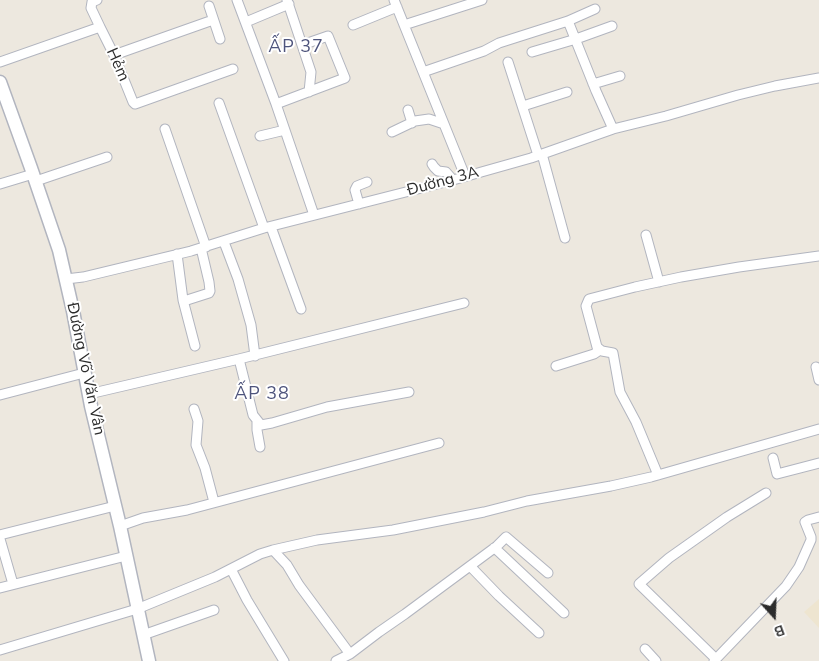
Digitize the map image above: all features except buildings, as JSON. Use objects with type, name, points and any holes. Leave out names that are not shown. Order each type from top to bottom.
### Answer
[{"type":"street","points":[[97,0],[90,4],[90,8],[100,27]]},
{"type":"street","points":[[238,0],[314,215]]},
{"type":"street","points":[[404,25],[482,0]]},
{"type":"street","points":[[246,22],[288,2],[311,72],[309,92]]},
{"type":"street","points":[[353,25],[396,4],[464,176]]},
{"type":"street","points":[[209,6],[220,39]]},
{"type":"street","points":[[423,72],[484,51],[499,43],[568,21],[595,9]]},
{"type":"street","points":[[114,55],[213,20]]},
{"type":"street","points":[[568,21],[613,130]]},
{"type":"street","points":[[532,52],[612,26]]},
{"type":"street","name":"Hẻm","points":[[0,62],[100,27],[135,104],[233,69]]},
{"type":"street","points":[[276,104],[345,78],[328,36],[302,45]]},
{"type":"street","points":[[508,62],[540,154],[565,238]]},
{"type":"street","points":[[594,84],[620,76]]},
{"type":"street","name":"Đường 3A","points":[[66,279],[203,248],[314,215],[453,180],[613,130],[738,95],[819,78]]},
{"type":"street","name":"Đường Võ Văn Vân","points":[[0,82],[59,250],[73,311],[84,373],[149,661]]},
{"type":"street","points":[[523,106],[566,92]]},
{"type":"street","points":[[219,104],[301,309]]},
{"type":"street","points":[[408,110],[412,123]]},
{"type":"street","points":[[392,132],[412,123],[429,119],[444,124]]},
{"type":"street","points":[[165,129],[203,248],[210,291],[184,301]]},
{"type":"street","points":[[260,136],[284,130]]},
{"type":"street","points":[[0,184],[35,178],[107,157]]},
{"type":"street","points":[[432,164],[438,171],[446,172],[453,180]]},
{"type":"street","points":[[359,204],[355,190],[357,186],[367,182]]},
{"type":"street","points":[[646,235],[659,282]]},
{"type":"street","points":[[224,242],[251,325],[255,356]]},
{"type":"street","points":[[177,254],[184,301],[195,346]]},
{"type":"street","points":[[658,475],[636,422],[620,392],[612,353],[597,347],[586,306],[589,299],[635,287],[739,267],[819,256]]},
{"type":"street","points":[[89,394],[239,360],[464,302]]},
{"type":"street","points":[[556,366],[594,354],[599,349]]},
{"type":"street","points":[[239,360],[253,415],[257,422],[260,447]]},
{"type":"street","points":[[816,367],[819,380]]},
{"type":"street","points":[[0,395],[84,373]]},
{"type":"street","points":[[257,422],[261,425],[272,423],[327,407],[410,392]]},
{"type":"street","points":[[194,409],[198,421],[196,445],[206,468],[214,502]]},
{"type":"street","points":[[0,650],[137,609],[215,577],[260,554],[273,550],[317,540],[393,530],[484,512],[527,501],[611,486],[658,475],[819,429]]},
{"type":"street","points":[[120,526],[143,518],[187,510],[438,443]]},
{"type":"street","points":[[773,458],[777,474],[819,463]]},
{"type":"street","points":[[766,493],[727,517],[669,558],[640,584],[715,660],[786,586],[799,568],[811,540],[805,522],[819,517]]},
{"type":"street","points":[[13,584],[0,537],[115,506]]},
{"type":"street","points":[[336,661],[350,654],[494,548],[506,537],[548,573]]},
{"type":"street","points":[[494,548],[564,613]]},
{"type":"street","points":[[273,550],[287,565],[350,654]]},
{"type":"street","points":[[0,588],[126,556]]},
{"type":"street","points":[[470,566],[539,633]]},
{"type":"street","points":[[230,569],[284,661]]},
{"type":"street","points":[[143,635],[214,610]]},
{"type":"street","points":[[645,649],[656,661]]},
{"type":"shaded area","points":[[819,599],[819,628],[804,612]]},
{"type":"district","name":"ẤP 37","points":[[296,48]]},
{"type":"district","name":"ẤP 38","points":[[262,395]]}]
